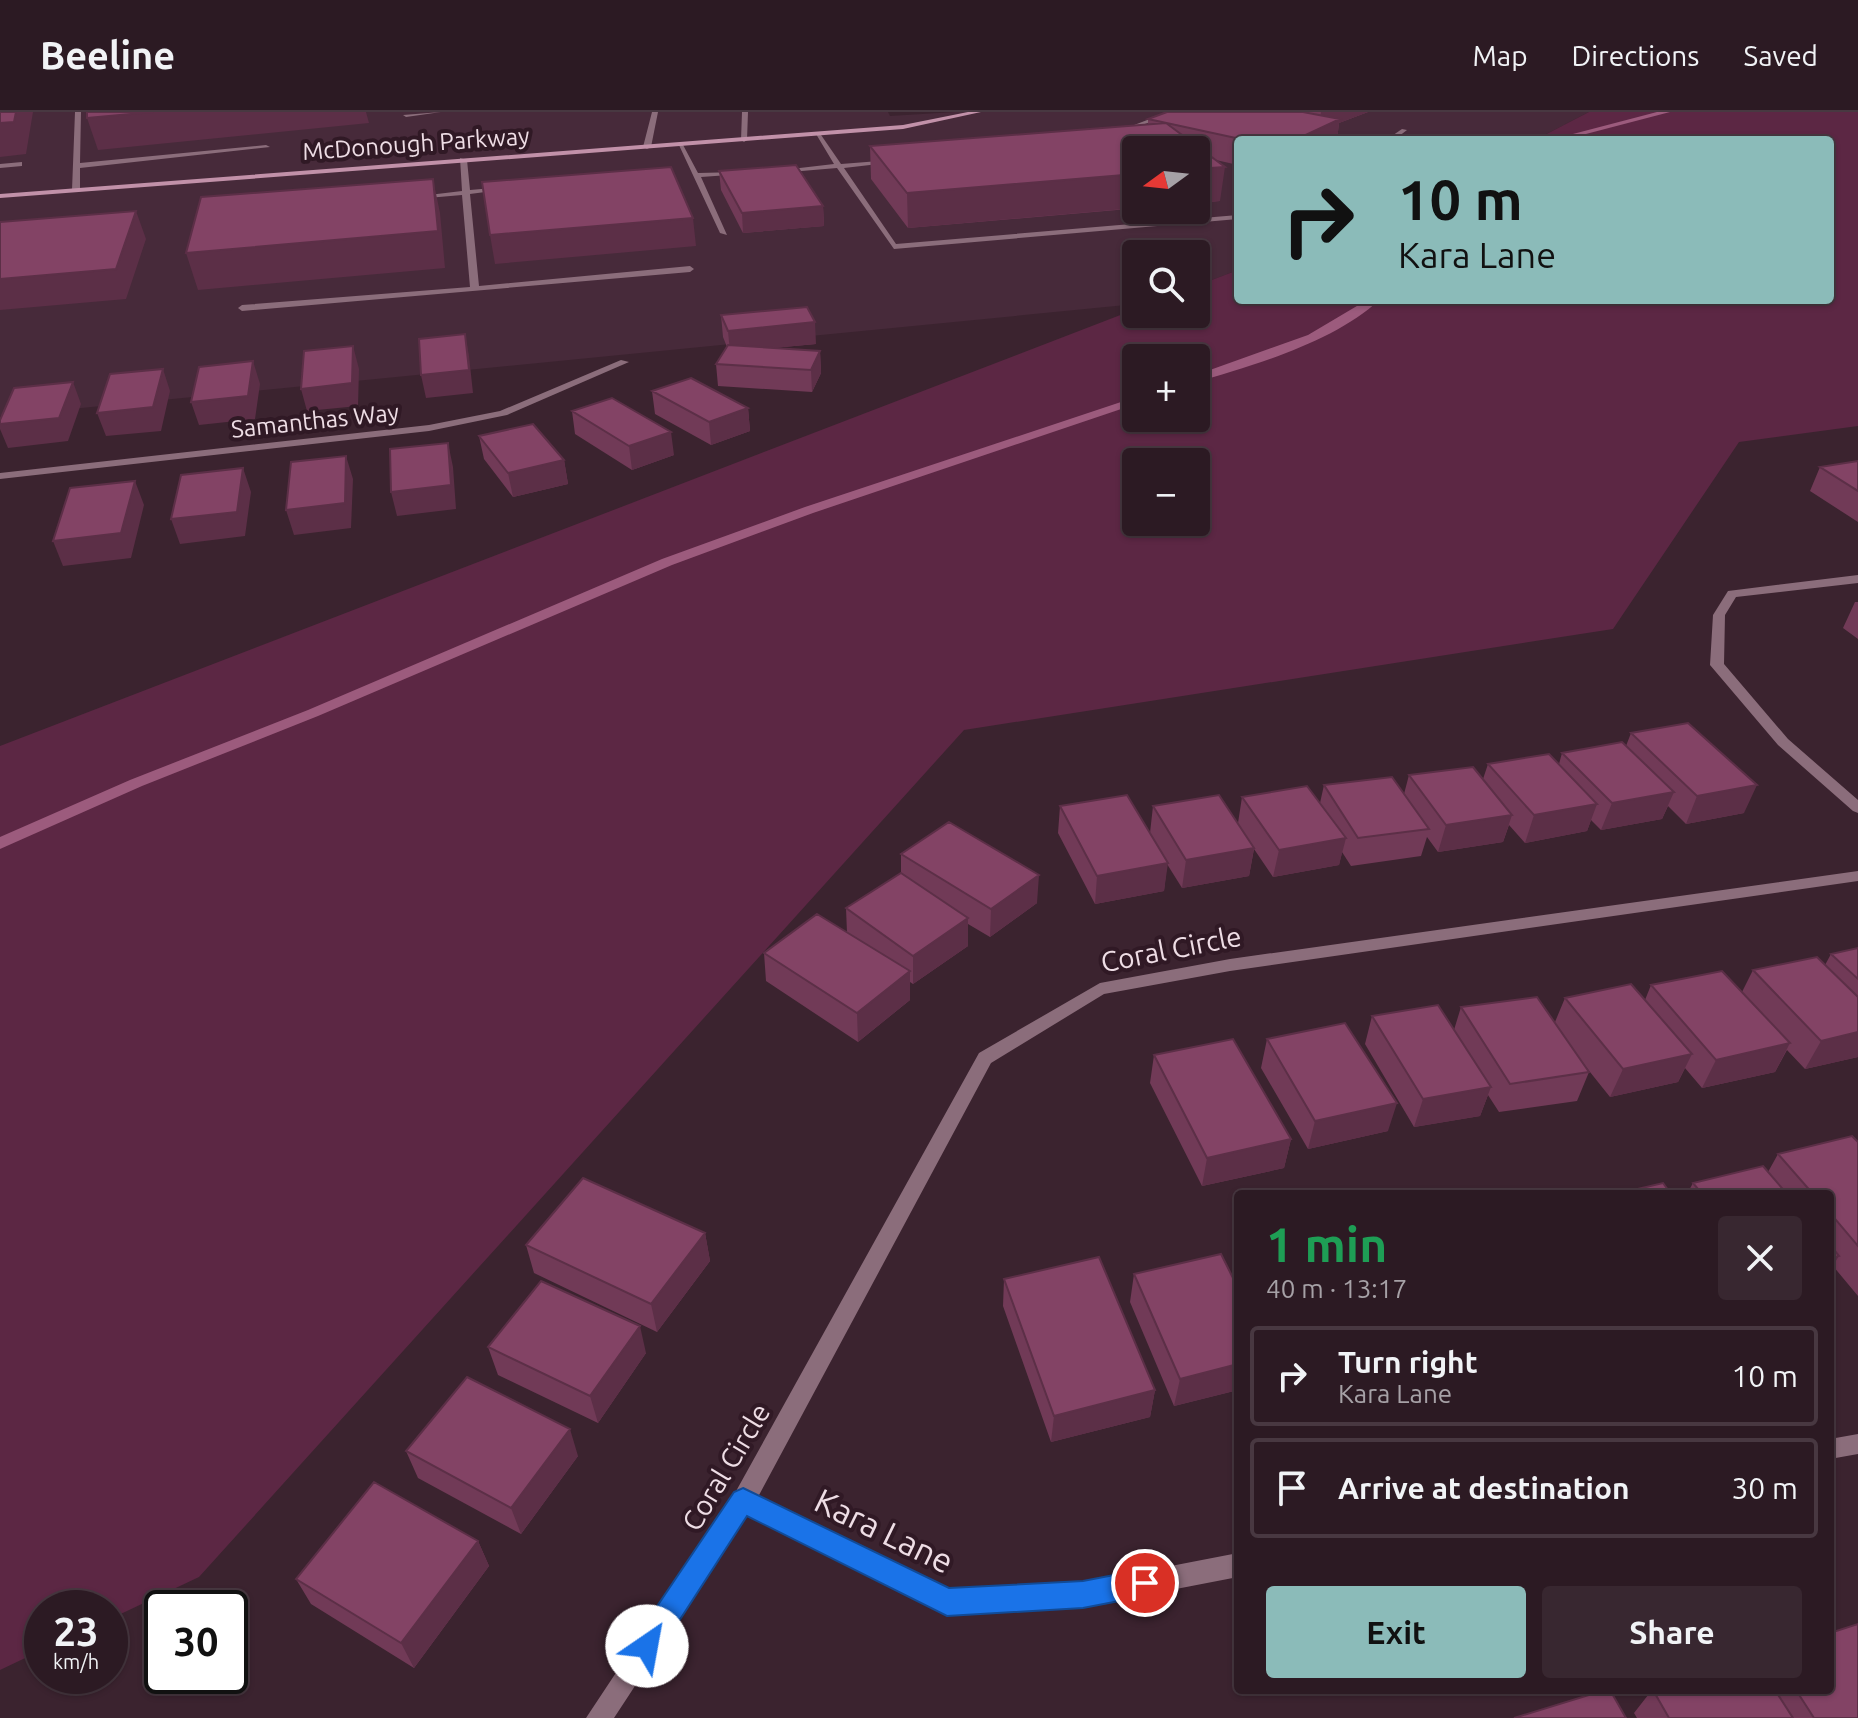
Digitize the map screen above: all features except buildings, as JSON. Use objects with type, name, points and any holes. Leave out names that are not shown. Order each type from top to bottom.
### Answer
[{"type":"street","points":[[76,190],[78,112]]},
{"type":"street","points":[[406,115],[438,112]]},
{"type":"street","points":[[647,147],[655,112]]},
{"type":"street","points":[[744,140],[745,112]]},
{"type":"street","name":"McDonough Parkway","points":[[0,196],[903,127],[978,112]]},
{"type":"street","points":[[1119,132],[1174,112]]},
{"type":"street","points":[[1395,136],[1404,130]]},
{"type":"street","points":[[819,134],[894,247],[1234,217]]},
{"type":"street","points":[[680,144],[724,233]]},
{"type":"street","points":[[76,166],[266,147]]},
{"type":"street","points":[[463,160],[475,289]]},
{"type":"street","points":[[765,172],[900,161]]},
{"type":"street","points":[[0,166],[19,164]]},
{"type":"street","points":[[696,175],[751,173]]},
{"type":"street","points":[[405,198],[510,189]]},
{"type":"street","points":[[242,308],[690,269]]},
{"type":"street","name":"Samanthas Way","points":[[0,476],[429,428],[503,413],[624,362]]},
{"type":"street","points":[[1858,579],[1732,594],[1719,615],[1717,665],[1783,742],[1858,808]]},
{"type":"street","name":"Coral Circle","points":[[599,1718],[743,1501],[985,1058],[1100,989],[1230,965],[1858,876]]},
{"type":"street","points":[[1834,1448],[1858,1444]]},
{"type":"street","name":"Kara Lane","points":[[743,1501],[947,1602],[1083,1595],[1234,1566]]},
{"type":"shaded area","points":[[0,112],[888,112],[890,116],[955,112],[1589,112],[1543,136],[1234,136],[1234,272],[1210,281],[1210,240],[1122,240],[1122,305],[0,416]]},
{"type":"shaded area","points":[[1589,112],[1858,112],[1858,426],[1739,442],[1613,629],[964,730],[199,1577],[171,1590],[144,1590],[144,1603],[128,1611],[128,1590],[24,1590],[24,1659],[0,1670],[0,746],[1122,314],[1122,328],[1210,328],[1210,281],[1234,272],[1234,304],[1834,304],[1834,136],[1543,136]]},
{"type":"waterway","points":[[1570,136],[1666,112]]},
{"type":"waterway","points":[[1210,374],[1312,337],[1368,304]]},
{"type":"waterway","points":[[0,844],[136,783],[313,713],[667,562],[809,510],[1122,405]]},
{"type":"route","points":[[647,1646],[743,1501],[947,1602],[1083,1595],[1145,1583]]}]
